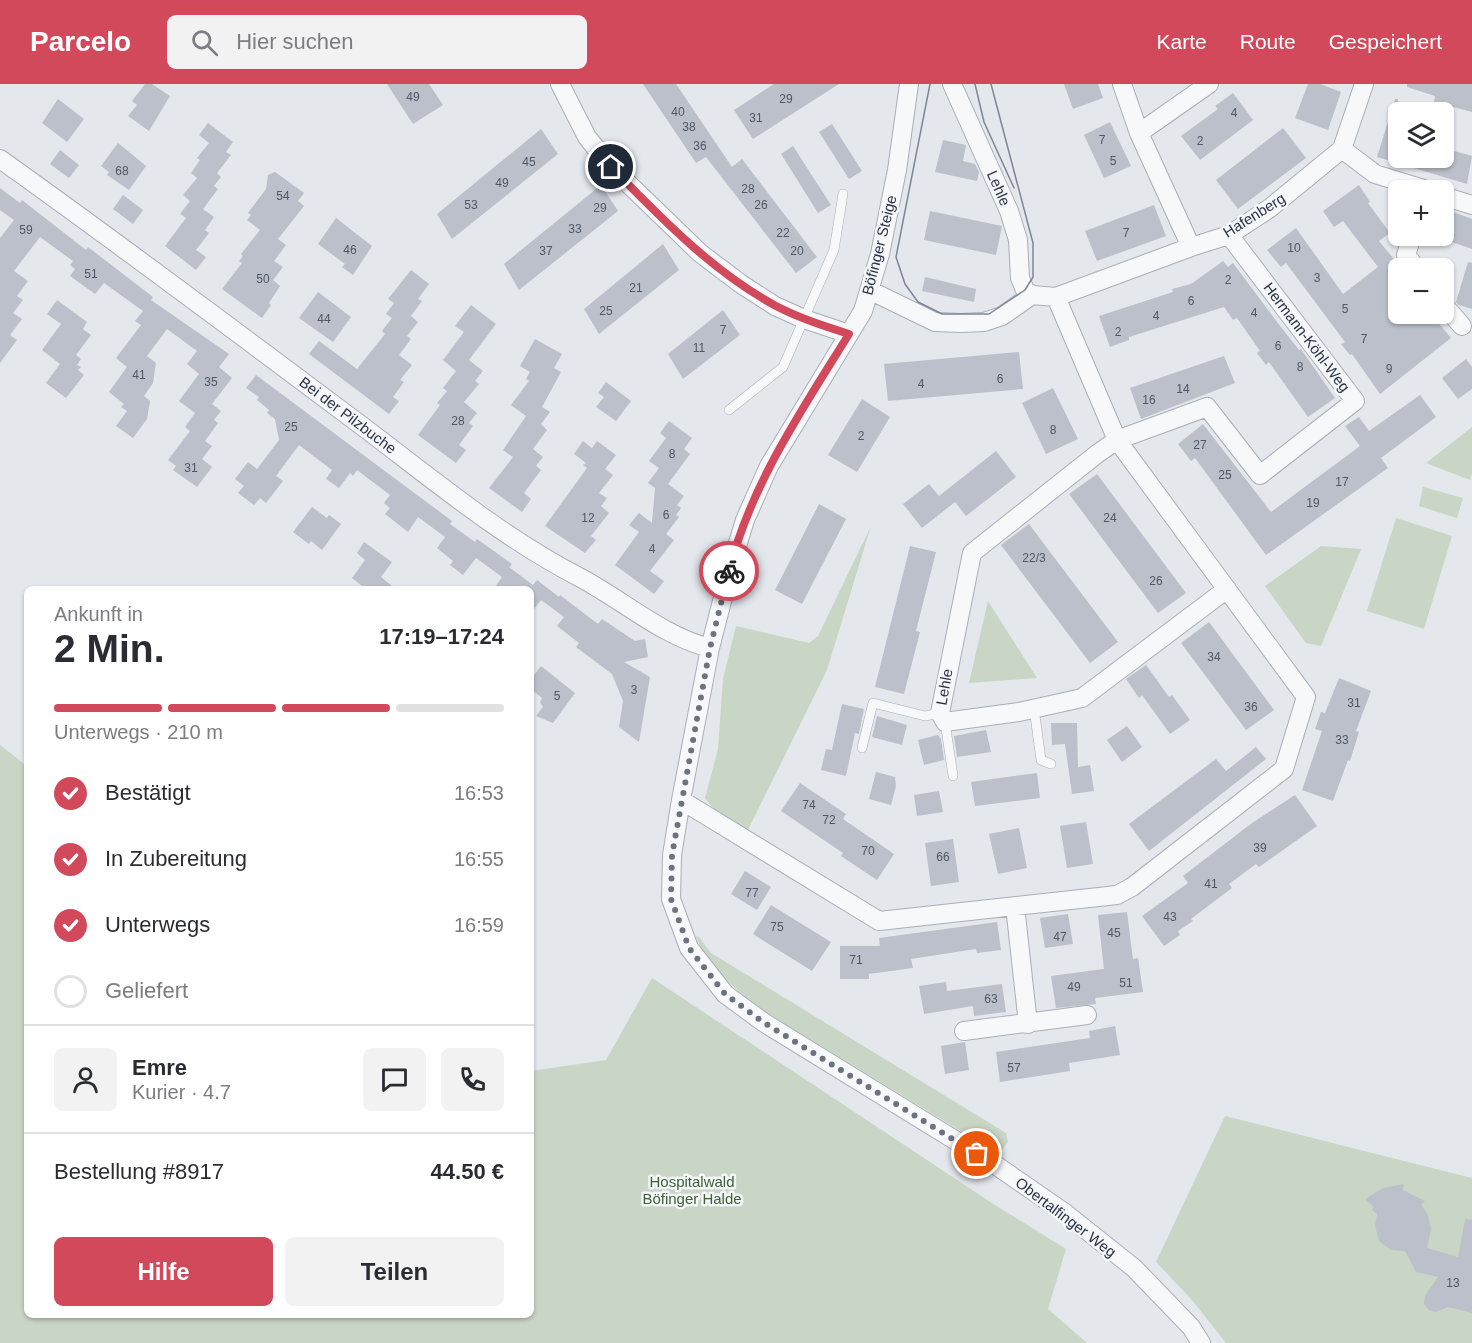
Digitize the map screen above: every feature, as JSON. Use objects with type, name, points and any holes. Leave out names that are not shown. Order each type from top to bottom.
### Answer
[{"type":"street","points":[[560,84],[587,137],[611,167],[700,253],[775,306],[804,319],[849,334]]},
{"type":"street","name":"Böfinger Steige","points":[[681,800],[710,648],[730,566],[755,498],[769,466],[863,311],[880,254],[909,84]]},
{"type":"street","name":"Lehle","points":[[952,84],[1009,211],[1018,240],[1020,278],[1025,290],[1032,295]]},
{"type":"street","points":[[1122,84],[1139,133],[1191,246]]},
{"type":"street","points":[[1139,133],[1209,84]]},
{"type":"street","points":[[1364,84],[1342,149],[1375,174],[1394,180]]},
{"type":"street","name":"Hafenberg","points":[[1056,297],[1191,246],[1229,235],[1270,208],[1342,149]]},
{"type":"street","name":"Bei der Pilzbuche","points":[[0,159],[199,303],[508,535],[646,618],[693,644],[710,648]]},
{"type":"street","points":[[1454,199],[1472,205]]},
{"type":"street","name":"Hermann-Köhl-Weg","points":[[1117,440],[1207,407],[1260,475],[1355,400],[1229,235]]},
{"type":"street","points":[[681,800],[879,921],[1117,896],[1132,887],[1284,769],[1306,697],[1117,440],[1056,297],[1032,295],[1002,316],[984,322],[935,322],[868,290]]},
{"type":"street","points":[[1454,317],[1462,326]]},
{"type":"street","name":"Lehle","points":[[1117,440],[972,553],[943,717],[1034,708],[1082,698],[1227,589]]},
{"type":"street","name":"Obertalfinger Weg","points":[[681,800],[672,855],[671,899],[689,948],[725,994],[763,1022],[997,1166],[1065,1213],[1134,1268],[1191,1327],[1202,1343]]},
{"type":"street","points":[[1015,906],[1028,1024]]},
{"type":"street","points":[[964,1031],[1087,1015]]},
{"type":"lane","points":[[729,410],[783,367],[834,250],[843,194]]},
{"type":"lane","points":[[862,748],[873,703],[925,716],[943,717],[953,777]]},
{"type":"lane","points":[[1034,708],[1041,760],[1051,764]]},
{"type":"green space","points":[[1472,427],[1470,480],[1426,463]]},
{"type":"green space","points":[[1423,487],[1463,498],[1457,518],[1419,506]]},
{"type":"green space","points":[[1396,518],[1452,536],[1424,629],[1367,611]]},
{"type":"green space","points":[[871,526],[827,670],[748,830],[717,813],[705,798],[718,749],[723,679],[736,626],[809,643],[818,636]]},
{"type":"green space","points":[[1321,546],[1361,549],[1321,646],[1306,643],[1265,586]]},
{"type":"green space","points":[[988,601],[1037,678],[969,683]]},
{"type":"green space","name":"Hospitalwald Böfinger Halde","points":[[0,745],[24,764],[24,1318],[534,1318],[534,1071],[606,1060],[652,978],[995,1205],[1066,1249],[1048,1309],[1087,1343],[0,1343]]},
{"type":"green space","points":[[698,936],[711,953],[1006,1133],[1008,1142],[1002,1150],[995,1152],[767,1013],[717,970],[702,949],[696,937]]},
{"type":"green space","points":[[1225,1116],[1472,1178],[1472,1343],[1226,1343],[1192,1300],[1156,1262]]},
{"type":"building","points":[[145,84],[152,84],[170,96],[149,131],[128,116],[137,105],[132,101]]},
{"type":"building","points":[[387,84],[429,84],[443,105],[413,124]]},
{"type":"building","points":[[643,84],[676,84],[732,167],[742,159],[817,257],[796,273],[706,157],[696,163]]},
{"type":"building","points":[[774,84],[839,84],[753,139],[734,110]]},
{"type":"building","points":[[1064,84],[1098,84],[1103,98],[1073,109]]},
{"type":"building","points":[[1308,84],[1320,84],[1341,92],[1328,130],[1295,118]]},
{"type":"building","points":[[1407,84],[1472,84],[1472,112],[1454,107],[1454,102],[1434,102],[1435,96],[1407,87]]},
{"type":"building","points":[[1233,93],[1253,120],[1200,160],[1181,136],[1218,109],[1215,106]]},
{"type":"building","points":[[58,99],[84,119],[67,142],[42,123]]},
{"type":"building","points":[[1110,122],[1131,166],[1104,178],[1084,135]]},
{"type":"building","points":[[1388,122],[1388,160],[1377,157]]},
{"type":"building","points":[[208,123],[233,142],[226,152],[231,155],[217,173],[221,177],[214,186],[218,189],[203,209],[214,217],[205,230],[209,233],[196,250],[206,257],[196,270],[165,246],[186,218],[180,214],[190,201],[183,195],[197,178],[191,173],[200,160],[197,158],[209,143],[199,135]]},
{"type":"building","points":[[832,124],[862,171],[849,179],[819,132]]},
{"type":"building","points":[[1283,128],[1306,158],[1238,209],[1216,180]]},
{"type":"building","points":[[541,129],[558,154],[452,239],[437,214]]},
{"type":"building","points":[[943,140],[966,145],[963,161],[975,164],[979,172],[977,181],[935,172]]},
{"type":"building","points":[[118,143],[146,166],[129,190],[107,175],[109,172],[101,166]]},
{"type":"building","points":[[793,146],[831,205],[818,213],[781,154]]},
{"type":"building","points":[[60,150],[79,165],[69,178],[50,164]]},
{"type":"building","points":[[1454,151],[1472,156],[1467,184],[1414,168],[1454,168]]},
{"type":"building","points":[[275,172],[304,193],[298,201],[304,206],[278,239],[286,245],[274,261],[283,267],[273,280],[280,286],[262,318],[222,289],[242,263],[239,261],[243,256],[241,254],[260,230],[247,220],[251,215],[248,213],[266,189],[268,175]]},
{"type":"building","points":[[601,185],[618,211],[519,290],[504,264]]},
{"type":"building","points":[[1359,185],[1370,202],[1368,203],[1388,230],[1388,234],[1379,241],[1393,258],[1388,258],[1388,324],[1439,324],[1451,338],[1380,394],[1352,354],[1350,355],[1341,344],[1345,342],[1286,263],[1281,267],[1267,250],[1296,228],[1343,294],[1378,267],[1343,221],[1334,227],[1323,211]]},
{"type":"building","points":[[0,188],[20,203],[22,200],[86,250],[88,247],[153,297],[151,300],[229,354],[219,367],[232,378],[212,404],[221,411],[214,420],[218,423],[205,441],[212,446],[202,459],[212,467],[197,487],[173,470],[176,466],[168,460],[190,431],[185,427],[195,413],[179,401],[199,374],[187,364],[197,351],[167,329],[147,356],[156,363],[153,383],[144,396],[150,401],[147,419],[133,438],[116,426],[127,411],[121,407],[124,404],[109,392],[127,367],[116,358],[141,325],[135,321],[143,311],[104,283],[95,294],[70,276],[75,269],[70,265],[73,261],[40,237],[14,271],[28,281],[17,296],[23,300],[13,313],[22,319],[10,335],[17,340],[0,363],[0,238],[14,220],[0,210]]},
{"type":"building","points":[[123,195],[143,210],[133,224],[113,209]]},
{"type":"building","points":[[1154,205],[1166,236],[1097,261],[1085,231]]},
{"type":"building","points":[[930,211],[1002,226],[996,255],[924,240]]},
{"type":"building","points":[[1454,212],[1472,219],[1472,249],[1454,243]]},
{"type":"building","points":[[336,218],[372,246],[353,275],[342,267],[345,264],[318,244]]},
{"type":"building","points":[[663,244],[679,270],[599,334],[584,309]]},
{"type":"building","points":[[1223,261],[1228,267],[1233,263],[1299,350],[1301,349],[1335,398],[1308,417],[1269,362],[1266,365],[1257,353],[1260,351],[1237,318],[1233,320],[1224,307],[1129,337],[1129,340],[1110,347],[1099,316],[1173,292],[1172,289],[1191,284]]},
{"type":"building","points":[[1468,262],[1472,263],[1472,309],[1456,302]]},
{"type":"building","points":[[411,270],[429,284],[418,299],[422,301],[411,316],[418,322],[407,336],[411,339],[399,355],[412,365],[400,380],[404,382],[393,397],[399,401],[389,414],[309,354],[319,341],[357,369],[385,334],[382,331],[392,318],[386,314],[394,303],[388,299]]},
{"type":"building","points":[[925,277],[976,289],[974,302],[922,291]]},
{"type":"building","points":[[318,292],[351,317],[333,342],[299,318]]},
{"type":"building","points":[[57,300],[87,322],[83,329],[91,335],[76,355],[81,359],[77,365],[81,367],[78,370],[84,375],[66,398],[46,383],[60,364],[42,350],[61,324],[47,314]]},
{"type":"building","points":[[471,305],[496,324],[469,360],[483,371],[475,381],[479,384],[464,402],[477,413],[469,423],[473,426],[459,445],[466,450],[456,463],[418,435],[440,405],[437,403],[447,391],[443,388],[456,371],[443,360],[464,332],[455,326]]},
{"type":"building","points":[[723,310],[740,335],[683,379],[668,354]]},
{"type":"building","points":[[535,339],[562,354],[554,368],[561,372],[542,407],[550,412],[541,424],[547,430],[533,449],[543,457],[536,466],[541,470],[524,493],[531,499],[522,512],[489,488],[513,457],[503,450],[526,416],[511,405],[529,381],[526,379],[530,372],[520,366]]},
{"type":"building","points":[[1019,352],[1023,389],[888,401],[884,364]]},
{"type":"building","points":[[1224,356],[1235,383],[1141,419],[1130,388]]},
{"type":"building","points":[[1466,359],[1472,367],[1472,389],[1458,399],[1442,378]]},
{"type":"building","points":[[256,375],[452,521],[450,524],[475,542],[477,539],[512,564],[502,577],[476,558],[463,575],[450,565],[453,561],[437,548],[445,537],[418,517],[408,532],[385,514],[390,508],[384,503],[390,495],[357,470],[353,476],[350,473],[339,488],[326,479],[332,470],[299,445],[276,476],[283,481],[266,503],[260,498],[254,505],[238,493],[244,486],[235,479],[248,462],[257,469],[279,440],[275,419],[267,413],[269,410],[257,400],[259,397],[246,388]]},
{"type":"building","points":[[606,382],[631,401],[616,421],[596,407],[604,397],[598,393]]},
{"type":"building","points":[[1053,388],[1078,439],[1046,454],[1022,403]]},
{"type":"building","points":[[1420,395],[1436,417],[1381,458],[1388,468],[1266,555],[1195,458],[1191,461],[1178,444],[1203,424],[1271,512],[1360,446],[1345,426],[1359,417],[1369,431]]},
{"type":"building","points":[[862,399],[890,417],[857,472],[828,455]]},
{"type":"building","points":[[669,421],[692,438],[684,449],[690,454],[668,484],[684,496],[677,505],[681,508],[676,515],[679,517],[666,534],[674,540],[650,571],[664,581],[654,594],[615,565],[639,532],[629,525],[639,513],[652,523],[655,488],[648,483],[659,468],[649,461],[666,438],[660,433]]},
{"type":"building","points":[[583,441],[592,448],[597,441],[616,455],[605,469],[613,475],[599,493],[607,498],[601,506],[609,513],[591,536],[596,540],[585,553],[545,526],[587,468],[583,465],[586,463],[574,454]]},
{"type":"building","points":[[996,451],[1016,477],[966,516],[955,502],[922,528],[903,504],[929,484],[939,496]]},
{"type":"building","points":[[1097,474],[1186,593],[1158,613],[1069,494]]},
{"type":"building","points":[[819,504],[846,519],[802,604],[775,590]]},
{"type":"building","points":[[312,507],[327,518],[329,515],[341,524],[322,550],[311,541],[309,544],[293,532]]},
{"type":"building","points":[[1029,524],[1118,642],[1090,663],[1001,545]]},
{"type":"building","points":[[364,542],[392,562],[381,577],[392,586],[362,586],[352,578],[365,560],[357,553]]},
{"type":"building","points":[[910,546],[936,552],[916,631],[920,632],[904,694],[875,687]]},
{"type":"building","points":[[509,567],[533,585],[537,580],[598,624],[602,619],[635,641],[645,639],[648,657],[624,662],[650,677],[639,742],[619,727],[623,701],[612,674],[576,647],[579,643],[557,626],[564,617],[541,600],[534,609],[534,586],[496,586]]},
{"type":"building","points":[[1209,622],[1274,710],[1246,730],[1181,643]]},
{"type":"building","points":[[1146,665],[1169,697],[1172,695],[1190,720],[1170,734],[1142,695],[1139,698],[1126,679]]},
{"type":"building","points":[[541,666],[575,693],[553,723],[536,716],[543,707],[540,702],[542,698],[534,691],[534,675]]},
{"type":"building","points":[[1339,678],[1371,691],[1356,731],[1359,732],[1350,761],[1348,760],[1333,801],[1302,790],[1322,731],[1315,729],[1321,712],[1325,713]]},
{"type":"building","points":[[842,704],[864,709],[859,734],[855,733],[846,776],[821,770],[826,749],[832,750]]},
{"type":"building","points":[[877,716],[907,725],[902,745],[872,737]]},
{"type":"building","points":[[1051,723],[1077,723],[1078,767],[1090,765],[1094,791],[1072,794],[1065,744],[1052,745]]},
{"type":"building","points":[[1127,726],[1142,747],[1122,762],[1107,740]]},
{"type":"building","points":[[986,730],[991,752],[957,757],[954,736]]},
{"type":"building","points":[[938,735],[941,739],[944,760],[924,765],[918,740]]},
{"type":"building","points":[[1256,747],[1266,759],[1149,851],[1129,824],[1216,759],[1226,771]]},
{"type":"building","points":[[876,772],[895,777],[896,786],[891,805],[869,799]]},
{"type":"building","points":[[1037,773],[1040,798],[975,806],[971,782]]},
{"type":"building","points":[[800,783],[846,814],[843,819],[894,854],[877,880],[841,856],[843,853],[781,811]]},
{"type":"building","points":[[939,791],[943,812],[917,816],[914,795]]},
{"type":"building","points":[[1295,795],[1317,826],[1259,867],[1256,864],[1229,884],[1232,888],[1191,919],[1193,921],[1178,931],[1180,935],[1164,946],[1142,916],[1188,883],[1183,876],[1252,823]]},
{"type":"building","points":[[1086,822],[1093,864],[1067,868],[1060,826]]},
{"type":"building","points":[[1019,828],[1027,868],[998,874],[989,834]]},
{"type":"building","points":[[953,839],[959,882],[931,886],[925,843]]},
{"type":"building","points":[[745,871],[771,887],[757,910],[731,894]]},
{"type":"building","points":[[771,905],[831,942],[812,971],[753,934]]},
{"type":"building","points":[[1127,912],[1133,959],[1138,958],[1143,992],[1095,998],[1096,1004],[1056,1008],[1051,976],[1104,969],[1098,915]]},
{"type":"building","points":[[1068,914],[1073,944],[1045,948],[1040,918]]},
{"type":"building","points":[[997,922],[1001,950],[977,953],[976,949],[911,959],[913,968],[869,974],[869,979],[840,979],[840,946],[880,946],[879,938]]},
{"type":"building","points":[[946,982],[947,991],[1002,984],[1006,1012],[974,1016],[973,1006],[924,1014],[919,986]]},
{"type":"building","points":[[1115,1026],[1120,1055],[1069,1063],[1070,1071],[1000,1082],[996,1052],[1090,1038],[1089,1031]]},
{"type":"building","points":[[965,1042],[969,1070],[945,1074],[941,1046]]},
{"type":"building","points":[[1404,1184],[1403,1190],[1425,1201],[1421,1204],[1428,1215],[1431,1229],[1427,1248],[1458,1257],[1465,1219],[1472,1220],[1472,1313],[1448,1307],[1436,1312],[1429,1310],[1424,1304],[1425,1296],[1438,1277],[1416,1272],[1405,1251],[1391,1250],[1379,1241],[1375,1226],[1377,1214],[1372,1210],[1374,1207],[1365,1199],[1383,1188]]},
{"type":"tram line","points":[[930,84],[896,257],[905,284],[918,302],[942,314],[989,314],[1025,290],[1033,277],[1033,243],[991,84]]},
{"type":"tram line","points":[[975,84],[984,122],[1014,188]]},
{"type":"way so far","points":[[729,571],[710,648],[672,855],[671,899],[689,948],[725,994],[763,1022],[977,1154]]},
{"type":"route","points":[[611,167],[700,253],[741,284],[775,306],[804,319],[849,334],[769,466],[745,520],[729,571]]}]
